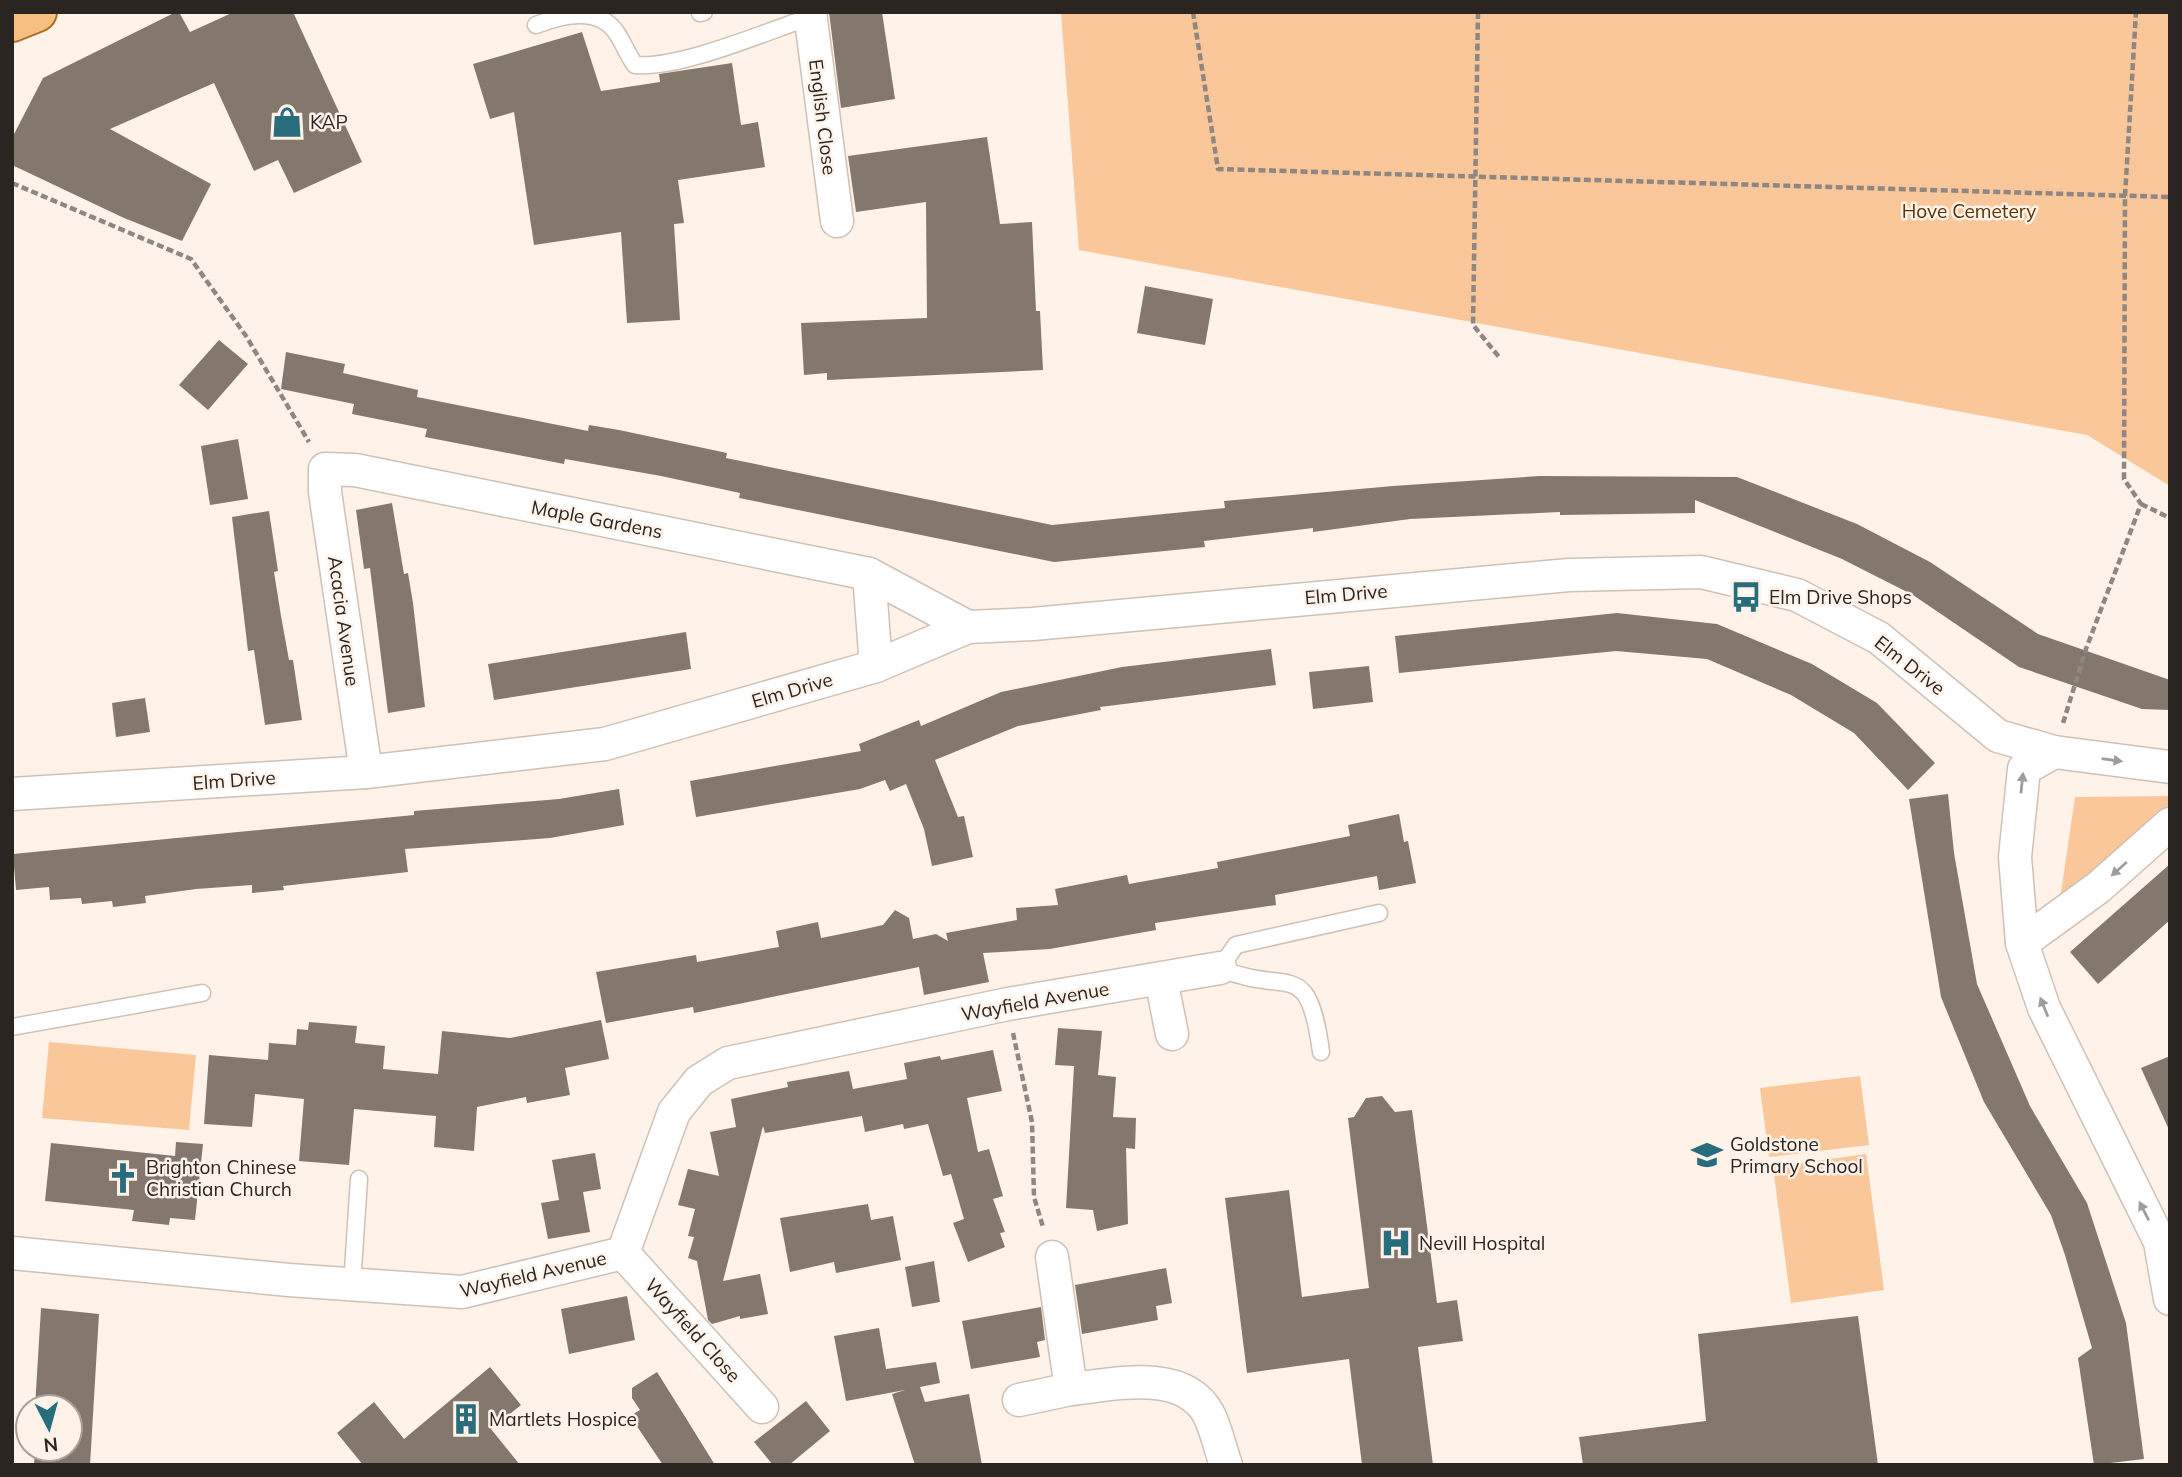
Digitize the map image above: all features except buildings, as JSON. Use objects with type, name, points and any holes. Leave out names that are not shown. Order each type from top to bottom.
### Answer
[{"type":"main road","points":[[12,23],[37,12]]},
{"type":"street","name":"English Close","points":[[810,15],[836,221]]},
{"type":"street","name":"Maple Gardens","points":[[325,469],[355,470],[869,574],[968,626]]},
{"type":"street","name":"Acacia Avenue","points":[[325,469],[325,492],[366,772]]},
{"type":"street","name":"Elm Drive","points":[[12,794],[366,772],[605,744],[876,666],[968,626],[1032,624],[1569,575],[1701,572],[1797,595],[1879,638],[1998,736],[2054,752],[2170,767]]},
{"type":"street","points":[[869,574],[876,666]]},
{"type":"street","points":[[2054,752],[2024,769],[2015,857],[2022,943],[2044,1008],[2160,1242],[2170,1299]]},
{"type":"street","points":[[2022,943],[2099,887],[2170,824]]},
{"type":"street","name":"Wayfield Avenue","points":[[12,1253],[462,1293],[623,1253],[674,1112],[698,1081],[728,1063],[1007,1004],[1220,968]]},
{"type":"street","points":[[1161,979],[1172,1034]]},
{"type":"street","name":"Wayfield Close","points":[[623,1253],[762,1407]]},
{"type":"street","points":[[1052,1258],[1071,1389]]},
{"type":"street","points":[[1019,1400],[1071,1389],[1144,1381],[1172,1387],[1208,1412],[1226,1465]]},
{"type":"lane","points":[[536,25],[564,15],[590,16],[617,33],[635,65],[646,66],[687,57],[810,15]]},
{"type":"lane","points":[[1321,1052],[1316,1013],[1308,995],[1290,983],[1241,977],[1220,968],[1236,944],[1379,913]]},
{"type":"lane","points":[[12,1027],[202,993]]},
{"type":"lane","points":[[352,1284],[359,1179]]},
{"type":"path","points":[[1193,12],[1218,169],[2170,197]]},
{"type":"path","points":[[1478,12],[1473,178],[1473,325],[1499,357]]},
{"type":"path","points":[[2136,12],[2125,196],[2124,479],[2141,504],[2170,518]]},
{"type":"path","points":[[12,183],[191,259],[246,336],[325,469]]},
{"type":"path","points":[[2054,752],[2086,649],[2141,504]]},
{"type":"path","points":[[1007,1004],[1032,1122],[1034,1197],[1052,1258]]},
{"type":"green space","name":"Hove Cemetery","points":[[1061,12],[2170,12],[2170,486],[2087,435],[1079,250]]},
{"type":"green space","points":[[2170,796],[2170,808],[2058,913],[2075,797]]},
{"type":"green space","points":[[49,1042],[196,1055],[189,1130],[42,1118]]},
{"type":"green space","points":[[1860,1076],[1869,1145],[1769,1157],[1760,1088]]},
{"type":"green space","points":[[1866,1154],[1884,1290],[1791,1303],[1773,1167]]},
{"type":"place","name":"KAP","points":[[287,122]]},
{"type":"place","name":"Elm Drive Shops","points":[[1746,597]]},
{"type":"place","name":"Goldstone Primary School","points":[[1707,1155]]},
{"type":"place","name":"Brighton Chinese Christian Church","points":[[123,1178]]},
{"type":"place","name":"Nevill Hospital","points":[[1396,1243]]},
{"type":"place","name":"Martlets Hospice","points":[[466,1419]]}]
